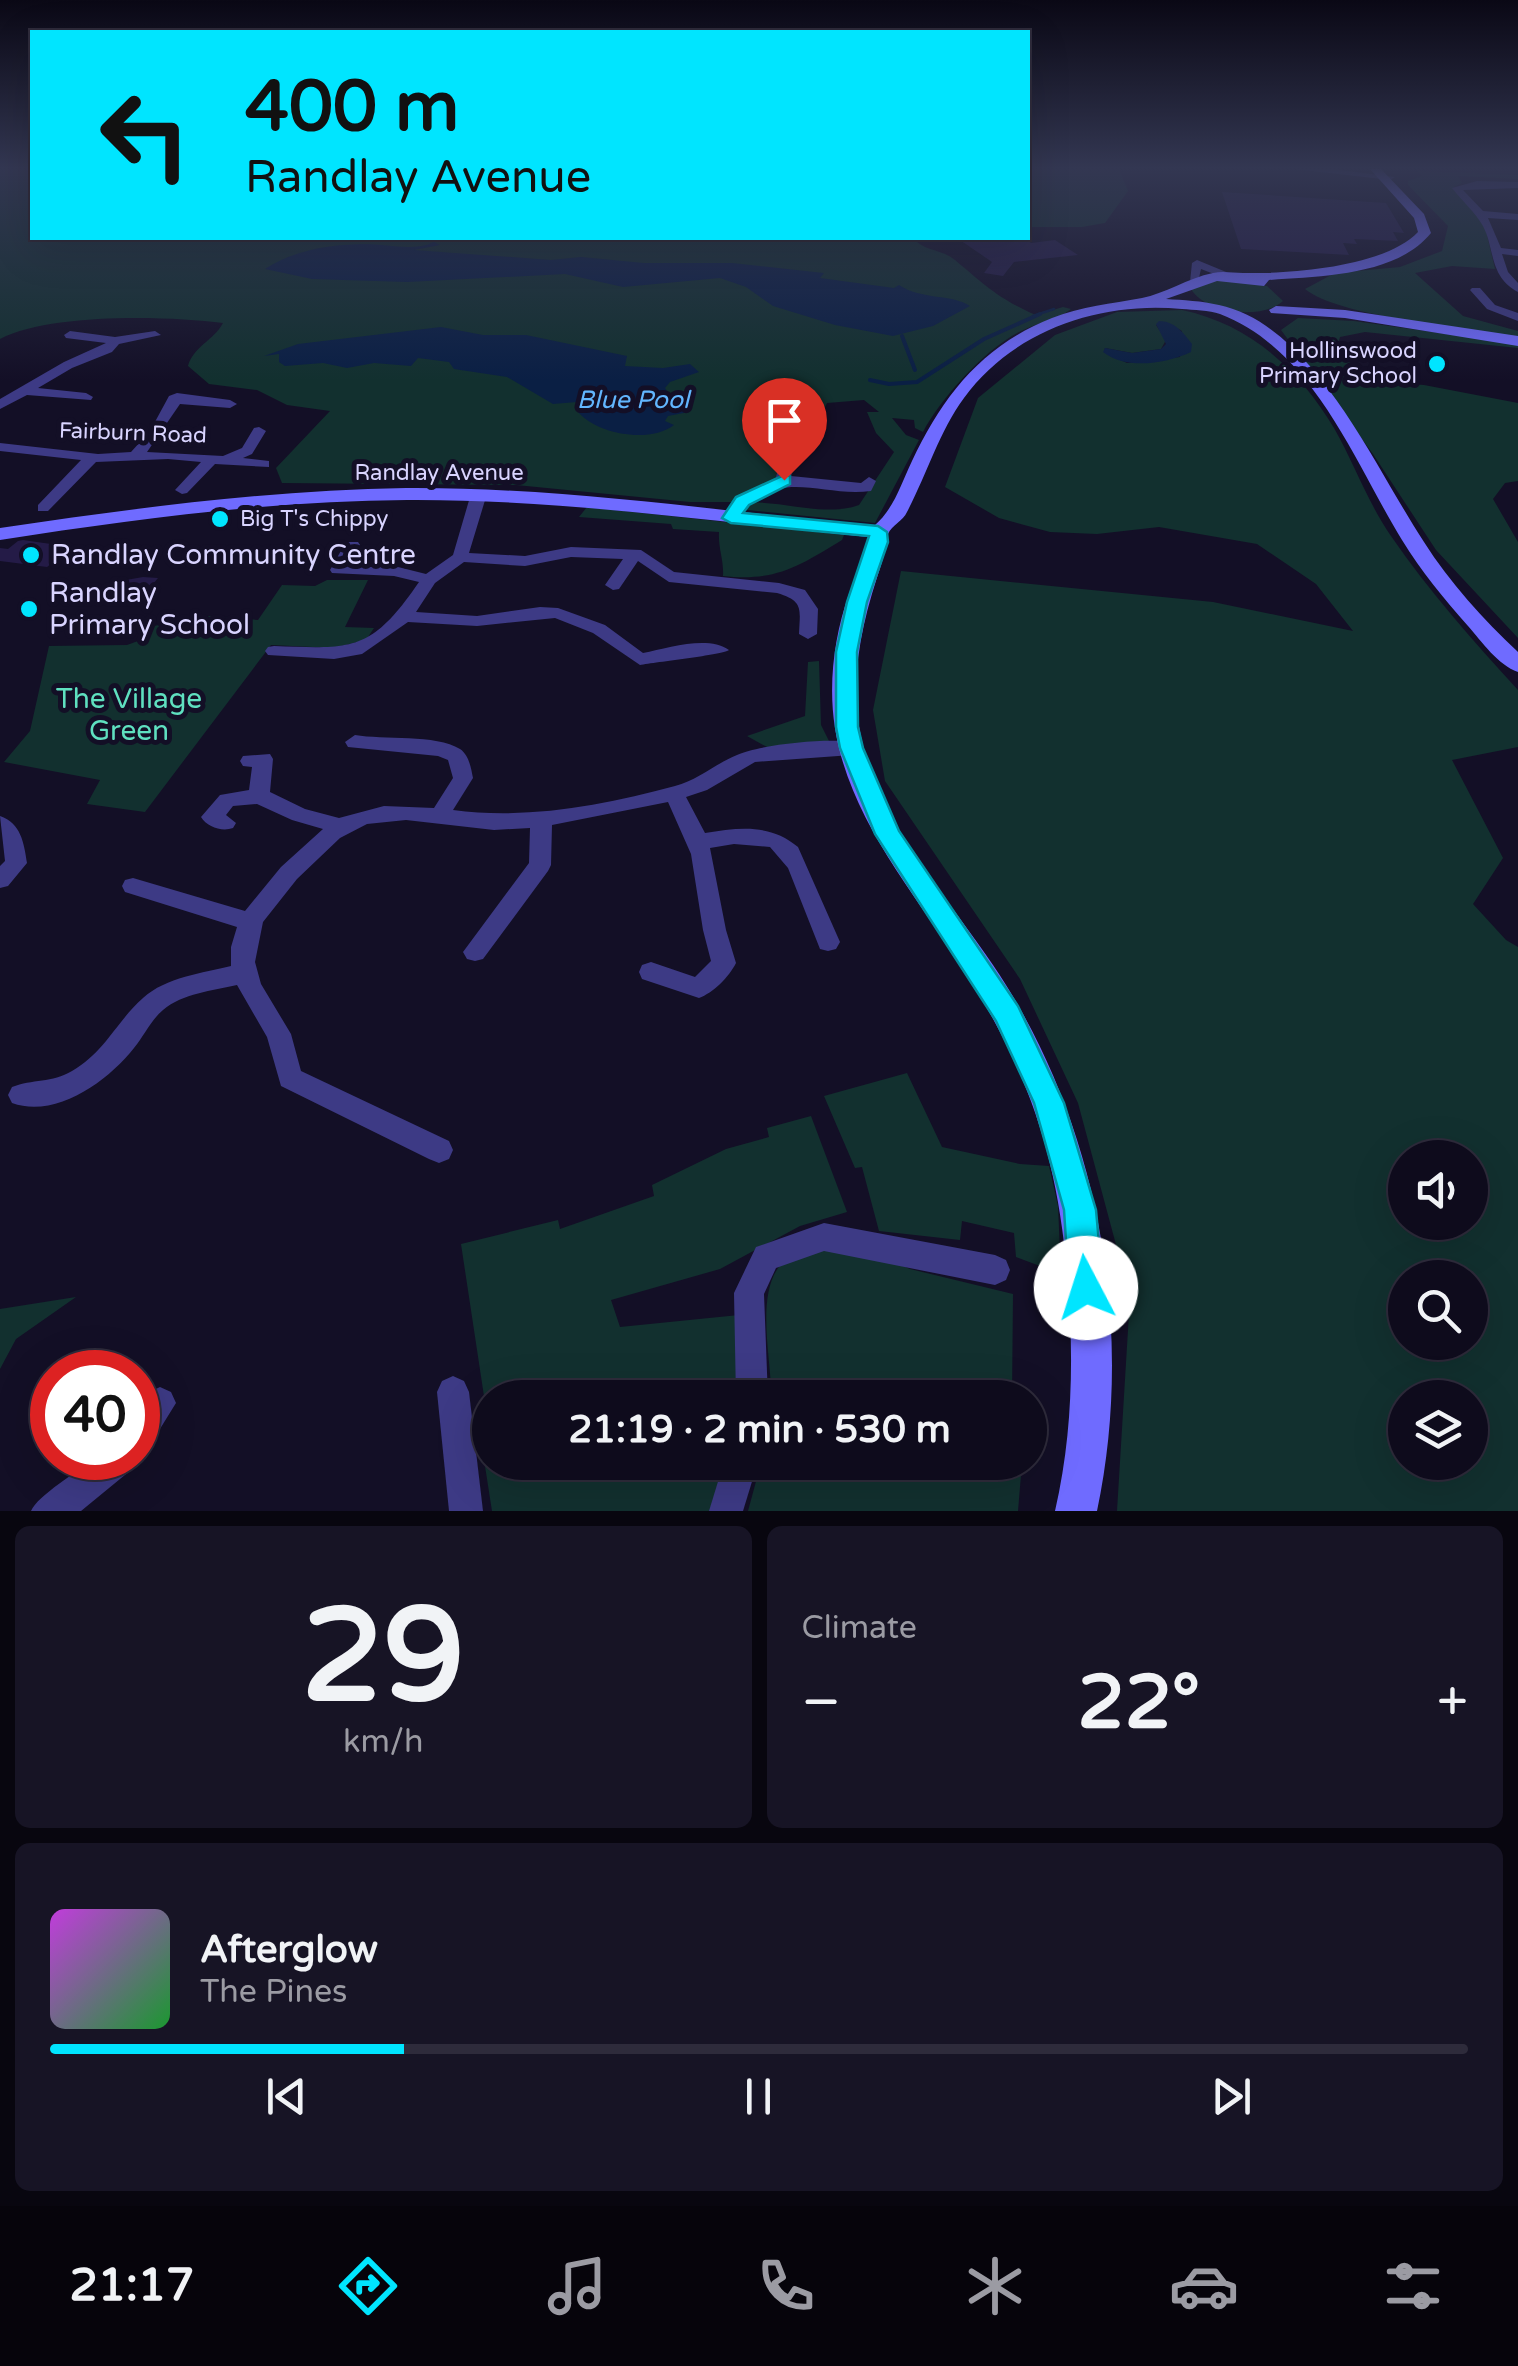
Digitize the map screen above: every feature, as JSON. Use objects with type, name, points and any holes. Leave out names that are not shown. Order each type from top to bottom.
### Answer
[{"type":"street","points":[[1076,1511],[1084,1482],[1093,1366],[1080,1210],[1049,1103],[1031,1064],[986,978],[926,896],[888,834],[852,748],[847,727],[847,652],[857,602],[879,542],[878,532],[895,518],[936,434],[970,378],[1004,350],[1070,318],[1140,303],[1191,282],[1308,272],[1392,256],[1421,240]]},
{"type":"street","points":[[1491,240],[1501,274],[1518,289]]},
{"type":"street","points":[[1493,250],[1518,253]]},
{"type":"street","points":[[1270,318],[1288,302],[1285,294],[1289,282],[1308,272]]},
{"type":"street","points":[[1247,278],[1346,314],[1518,341]]},
{"type":"street","points":[[1191,282],[1193,296],[1222,310]]},
{"type":"street","points":[[1476,290],[1490,307],[1518,317]]},
{"type":"street","points":[[1140,303],[1270,318],[1346,314]]},
{"type":"street","points":[[1270,318],[1350,433],[1414,544],[1513,660]]},
{"type":"street","points":[[70,335],[115,341],[156,336]]},
{"type":"street","points":[[0,406],[115,341]]},
{"type":"street","points":[[28,392],[86,397]]},
{"type":"street","points":[[135,456],[156,433],[176,398],[230,404]]},
{"type":"street","points":[[784,480],[795,432],[813,411]]},
{"type":"street","points":[[182,490],[217,459],[247,451],[259,430]]},
{"type":"street","name":"Fairburn Road","points":[[0,448],[92,457],[217,459],[264,464]]},
{"type":"street","points":[[43,508],[92,457]]},
{"type":"street","points":[[731,518],[742,501],[784,480],[867,487]]},
{"type":"street","name":"Randlay Avenue","points":[[0,534],[158,510],[408,494],[572,501],[878,532]]},
{"type":"street","points":[[274,651],[334,654],[362,649],[404,617],[429,580],[460,557],[478,496]]},
{"type":"street","points":[[352,546],[338,570],[394,571],[429,580]]},
{"type":"street","points":[[460,557],[518,562],[571,552],[635,554],[646,557],[669,577],[790,590],[808,604],[808,634]]},
{"type":"street","points":[[613,585],[635,554]]},
{"type":"street","points":[[404,617],[477,621],[549,612],[591,626],[640,659],[689,650],[720,650]]},
{"type":"street","points":[[355,742],[446,749],[458,758],[463,778],[438,818]]},
{"type":"street","points":[[439,1150],[290,1078],[279,1036],[252,998],[244,973],[246,930],[263,900],[341,826],[368,816],[402,812],[496,822],[541,819],[673,793],[702,784],[751,756],[852,748]]},
{"type":"street","points":[[250,761],[263,759],[259,796]]},
{"type":"street","points":[[651,972],[699,988],[724,963],[710,924],[707,880],[698,842],[673,793]]},
{"type":"street","points":[[225,824],[212,817],[227,800],[259,796],[298,815],[341,826]]},
{"type":"street","points":[[475,952],[540,865],[541,819]]},
{"type":"street","points":[[0,824],[14,839],[16,863],[0,880]]},
{"type":"street","points":[[698,842],[749,832],[786,845],[794,854],[812,909],[828,942]]},
{"type":"street","points":[[133,886],[251,922]]},
{"type":"street","points":[[21,1095],[45,1096],[78,1083],[118,1048],[153,1004],[176,991],[244,973]]},
{"type":"street","points":[[751,1380],[749,1293],[766,1257],[824,1237],[996,1270]]},
{"type":"street","points":[[453,1392],[466,1511]]},
{"type":"street","points":[[48,1511],[93,1480]]},
{"type":"street","points":[[726,1511],[735,1480]]},
{"type":"green space","points":[[0,240],[916,240],[950,256],[984,285],[1036,315],[1063,307],[1071,309],[1021,331],[993,349],[953,390],[923,432],[915,428],[914,420],[892,418],[906,435],[919,440],[875,523],[738,509],[740,502],[690,502],[516,485],[282,483],[276,468],[330,411],[287,405],[257,390],[209,384],[188,366],[223,323],[109,319],[22,331],[0,339]],"holes":[[[864,400],[879,412],[867,412],[876,433],[894,452],[859,505],[831,510],[743,503],[790,478],[827,403]]]},
{"type":"green space","points":[[1445,240],[1488,240],[1495,269],[1452,266],[1415,273],[1463,316],[1518,331],[1518,337],[1374,314],[1322,299],[1305,289],[1335,273],[1400,267],[1442,251]]},
{"type":"green space","points":[[1214,278],[1267,286],[1283,301],[1262,311],[1221,309],[1191,289]]},
{"type":"green space","points":[[1182,310],[1229,326],[1270,352],[1305,387],[1334,428],[1391,536],[1452,615],[1518,690],[1518,747],[1452,760],[1503,858],[1473,904],[1506,940],[1518,947],[1518,1511],[1117,1511],[1130,1297],[1078,1103],[1020,979],[885,781],[873,710],[901,571],[1213,602],[1353,631],[1316,584],[1257,544],[1159,527],[1097,534],[1050,532],[999,518],[945,487],[978,398],[1055,335],[1117,312]],"holes":[[[1170,324],[1182,331],[1180,357],[1127,363],[1104,352],[1105,348],[1132,353],[1161,349],[1166,340],[1156,325]]]},
{"type":"green space","points":[[1298,318],[1354,321],[1518,344],[1518,348],[1365,332],[1340,337],[1338,344],[1372,381],[1424,385],[1518,403],[1518,481],[1505,483],[1493,499],[1518,542],[1518,638],[1436,550],[1373,454],[1281,330]]},
{"type":"green space","points":[[587,507],[844,535],[842,540],[786,570],[758,577],[723,576],[719,532],[579,517]]},
{"type":"green space","name":"The Village Green","points":[[327,580],[368,580],[345,627],[374,628],[366,640],[333,648],[271,645],[145,812],[87,804],[100,780],[4,762],[30,731],[49,646],[127,645],[138,641],[148,627],[210,616],[258,620],[282,585],[315,586]]},
{"type":"green space","points":[[819,661],[821,725],[832,747],[776,752],[747,736],[805,716],[808,662]]},
{"type":"green space","points":[[907,1073],[942,1147],[1020,1164],[1049,1166],[1058,1206],[1061,1274],[1016,1257],[1014,1233],[962,1221],[960,1240],[879,1231],[862,1167],[855,1168],[824,1096]]},
{"type":"green space","points":[[811,1116],[847,1212],[800,1226],[720,1269],[611,1300],[620,1327],[739,1315],[742,1380],[482,1380],[461,1244],[558,1220],[560,1229],[654,1196],[652,1185],[726,1149],[769,1137],[767,1128]]},
{"type":"green space","points":[[861,1249],[910,1269],[1013,1294],[1012,1380],[771,1380],[766,1313],[775,1273],[787,1259],[819,1250]]},
{"type":"green space","points":[[76,1297],[16,1339],[0,1369],[0,1309]]},
{"type":"green space","points":[[487,1480],[726,1480],[717,1511],[492,1511]]},
{"type":"green space","points":[[756,1480],[1021,1480],[1018,1511],[748,1511]]},
{"type":"water","points":[[434,242],[440,245],[414,250],[551,260],[581,257],[644,263],[732,263],[824,273],[820,278],[894,288],[899,285],[970,306],[933,326],[893,336],[835,325],[773,306],[746,287],[720,278],[623,287],[565,274],[407,282],[312,279],[265,269],[288,257],[326,247],[409,247]]},
{"type":"water","points":[[1159,321],[1182,331],[1192,344],[1191,352],[1170,360],[1134,363],[1103,352],[1105,348],[1132,353],[1161,349],[1166,344],[1156,324]]},
{"type":"water","name":"Blue Pool","points":[[441,327],[483,335],[526,335],[627,356],[625,366],[663,368],[690,364],[699,372],[670,382],[665,388],[670,396],[682,399],[689,412],[668,416],[665,421],[674,425],[663,431],[624,434],[587,420],[578,412],[581,408],[577,402],[553,404],[507,377],[454,369],[449,362],[418,358],[411,366],[285,366],[279,362],[279,354],[264,356],[298,344]]},
{"type":"building","points":[[960,240],[1031,243],[1055,240],[1078,255],[1014,262],[1003,276],[984,273],[992,262]]},
{"type":"building","points":[[1238,240],[1354,240],[1357,244],[1343,243],[1349,255],[1241,249]]},
{"type":"building","name":"Randlay Community Centre","points":[[18,541],[72,547],[47,567],[0,561],[0,548],[8,549]]},
{"type":"building","points":[[158,578],[142,597],[99,596],[109,583]]},
{"type":"waterway","points":[[1033,316],[1054,309]]},
{"type":"waterway","points":[[870,380],[889,384],[917,382],[984,339],[1040,314]]},
{"type":"waterway","points":[[902,336],[915,370]]},
{"type":"place","name":"Hollinswood Primary School","points":[[1437,364]]},
{"type":"place","name":"Big T's Chippy","points":[[220,519]]},
{"type":"place","name":"Randlay Community Centre","points":[[31,555]]},
{"type":"place","name":"Randlay Primary School","points":[[29,609]]},
{"type":"route","points":[[784,480],[773,489],[742,501],[731,518],[878,532],[879,542],[857,602],[847,652],[847,727],[852,748],[888,834],[1008,1014],[1049,1103],[1080,1210],[1086,1288]]}]
